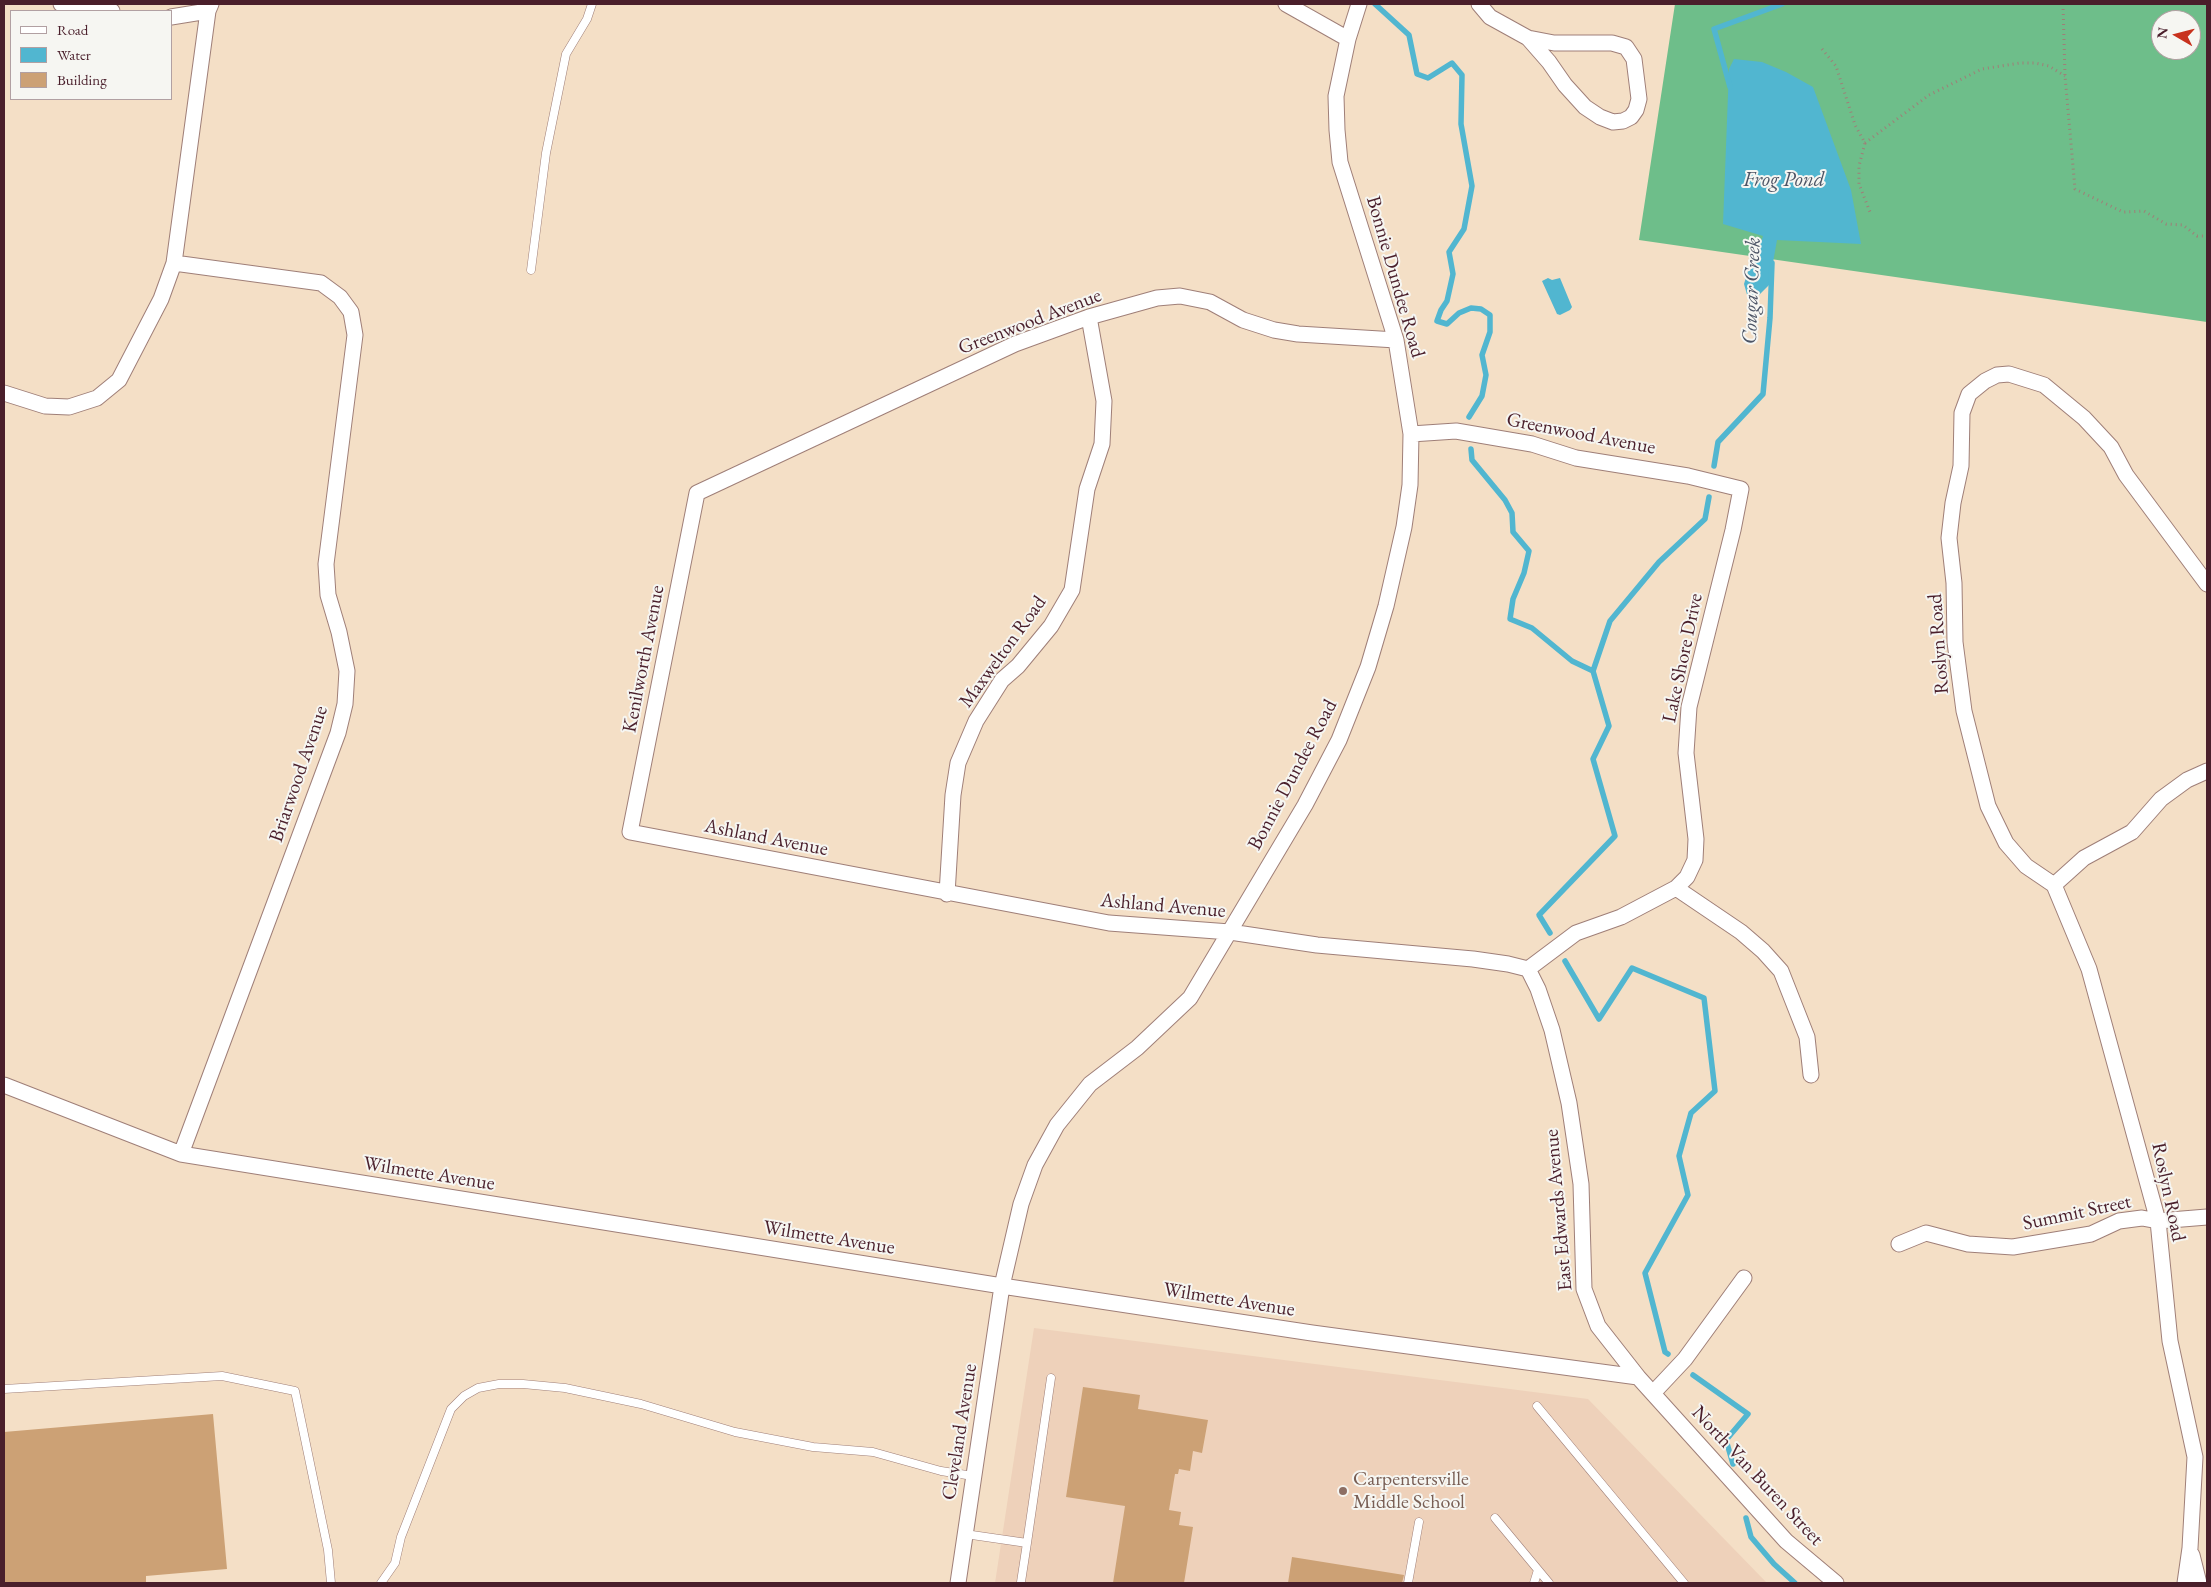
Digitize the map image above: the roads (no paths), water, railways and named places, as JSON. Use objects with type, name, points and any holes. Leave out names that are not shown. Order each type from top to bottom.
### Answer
[{"type":"street","points":[[61,4],[105,10]]},
{"type":"street","points":[[1286,4],[1348,39]]},
{"type":"street","name":"Bonnie Dundee Road","points":[[1002,1286],[1021,1204],[1035,1166],[1057,1125],[1090,1084],[1137,1048],[1190,998],[1305,805],[1339,740],[1368,667],[1386,606],[1404,527],[1410,485],[1411,434],[1396,340],[1340,162],[1336,96],[1348,39],[1359,4]]},
{"type":"street","points":[[1479,4],[1490,17],[1528,38],[1554,43],[1612,43],[1626,47],[1634,59],[1638,99],[1636,110],[1631,117],[1623,121],[1613,122],[1600,117],[1585,107],[1528,38]]},
{"type":"street","points":[[4,393],[45,406],[69,407],[97,398],[119,380],[161,299],[174,263],[209,7],[172,17]]},
{"type":"street","name":"Briarwood Avenue","points":[[174,263],[321,283],[340,297],[351,312],[355,335],[326,564],[328,595],[339,632],[347,671],[345,704],[338,733],[181,1154]]},
{"type":"street","name":"Greenwood Avenue","points":[[697,493],[1015,344],[1089,316],[1157,298],[1180,296],[1210,302],[1243,320],[1274,330],[1298,334],[1396,340]]},
{"type":"street","name":"Maxwelton Road","points":[[947,894],[953,795],[958,763],[976,721],[1002,680],[1018,666],[1051,626],[1072,590],[1087,489],[1102,444],[1104,401],[1089,316]]},
{"type":"street","name":"Roslyn Road","points":[[2185,1583],[2201,1460],[2170,1341],[2158,1221],[2125,1097],[2113,1063],[2089,969],[2054,885],[2026,866],[2006,843],[1988,806],[1964,711],[1955,642],[1954,583],[1949,538],[1953,502],[1961,466],[1962,413],[1969,394],[1996,375],[2009,374],[2044,386],[2084,418],[2111,447],[2126,475],[2207,584]]},
{"type":"street","name":"Greenwood Avenue","points":[[1411,434],[1466,432],[1532,444],[1576,458],[1688,476],[1741,489]]},
{"type":"street","name":"Lake Shore Drive","points":[[1676,888],[1687,877],[1695,860],[1696,839],[1686,753],[1689,707],[1733,530],[1741,489]]},
{"type":"street","name":"Kenilworth Avenue","points":[[630,832],[697,493]]},
{"type":"street","points":[[2054,885],[2084,858],[2132,832],[2161,799],[2181,785],[2207,771]]},
{"type":"street","name":"Ashland Avenue","points":[[630,832],[1109,924],[1230,932],[1317,945],[1473,959],[1528,969]]},
{"type":"street","points":[[1528,969],[1576,933],[1620,917],[1676,888],[1741,932],[1763,951],[1781,971],[1807,1037],[1812,1075]]},
{"type":"street","name":"East Edwards Avenue","points":[[1528,969],[1538,989],[1552,1030],[1569,1103],[1581,1184],[1584,1289],[1598,1326],[1638,1377]]},
{"type":"street","name":"Wilmette Avenue","points":[[4,1085],[181,1154],[1002,1286],[1331,1335],[1638,1377]]},
{"type":"street","name":"Summit Street","points":[[1899,1244],[1926,1233],[1968,1244],[2013,1247],[2091,1234],[2119,1221],[2142,1218],[2158,1221],[2207,1217]]},
{"type":"street","points":[[1638,1377],[1654,1392],[1685,1359],[1744,1278]]},
{"type":"street","name":"Cleveland Avenue","points":[[958,1583],[1002,1286]]},
{"type":"street","name":"North Van Buren Street","points":[[1654,1392],[1786,1541],[1836,1583]]},
{"type":"street","name":"Roslyn Road","points":[[2190,1548],[2200,1583]]},
{"type":"lane","points":[[531,270],[546,153],[566,54],[588,19],[592,4]]},
{"type":"lane","points":[[4,1389],[222,1376],[295,1391],[328,1550],[331,1583]]},
{"type":"lane","points":[[1021,1582],[1051,1378]]},
{"type":"lane","points":[[381,1583],[395,1563],[401,1537],[451,1409],[464,1396],[478,1388],[499,1384],[565,1388],[641,1404],[735,1432],[813,1447],[872,1452],[941,1471],[974,1476]]},
{"type":"lane","points":[[1537,1406],[1684,1583]]},
{"type":"lane","points":[[1495,1518],[1549,1583]]},
{"type":"lane","points":[[1408,1583],[1419,1522]]},
{"type":"lane","points":[[965,1534],[1027,1543]]},
{"type":"lane","points":[[1534,1583],[1538,1570]]},
{"type":"water","name":"Frog Pond","points":[[1734,59],[1762,62],[1786,72],[1813,87],[1851,190],[1861,244],[1777,240],[1769,285],[1759,295],[1748,298],[1744,284],[1748,271],[1753,267],[1763,236],[1723,224],[1729,69]]},
{"type":"water","points":[[1548,278],[1552,280],[1560,278],[1572,307],[1560,315],[1557,314],[1542,281]]},
{"type":"waterway","points":[[1375,4],[1409,35],[1417,74],[1428,78],[1452,63],[1462,75],[1461,124],[1472,186],[1464,229],[1449,252],[1453,274],[1447,301],[1437,321],[1447,324],[1459,313],[1471,308],[1481,309],[1490,315],[1490,332],[1482,355],[1486,375],[1482,396],[1469,417]]},
{"type":"waterway","name":"Cougar Creek","points":[[1730,87],[1714,29],[1782,4]]},
{"type":"waterway","name":"Cougar Creek","points":[[1714,466],[1718,442],[1763,394],[1770,318],[1772,263]]},
{"type":"waterway","points":[[1471,449],[1472,460],[1505,500],[1512,513],[1513,532],[1529,551],[1524,573],[1513,599],[1510,619],[1532,628],[1572,661],[1593,671]]},
{"type":"waterway","points":[[1550,933],[1539,915],[1615,836],[1593,759],[1609,726],[1593,671],[1610,621],[1659,562],[1705,519],[1709,497]]},
{"type":"waterway","points":[[1565,961],[1599,1019],[1632,968],[1704,998],[1715,1091],[1691,1113],[1679,1156],[1688,1195],[1645,1273],[1665,1352],[1668,1354]]},
{"type":"waterway","points":[[1693,1375],[1748,1414],[1726,1440],[1733,1464]]},
{"type":"waterway","points":[[1746,1518],[1751,1537],[1774,1564],[1795,1583]]},
{"type":"place","name":"Carpentersville Middle School","points":[[1343,1491]]}]
